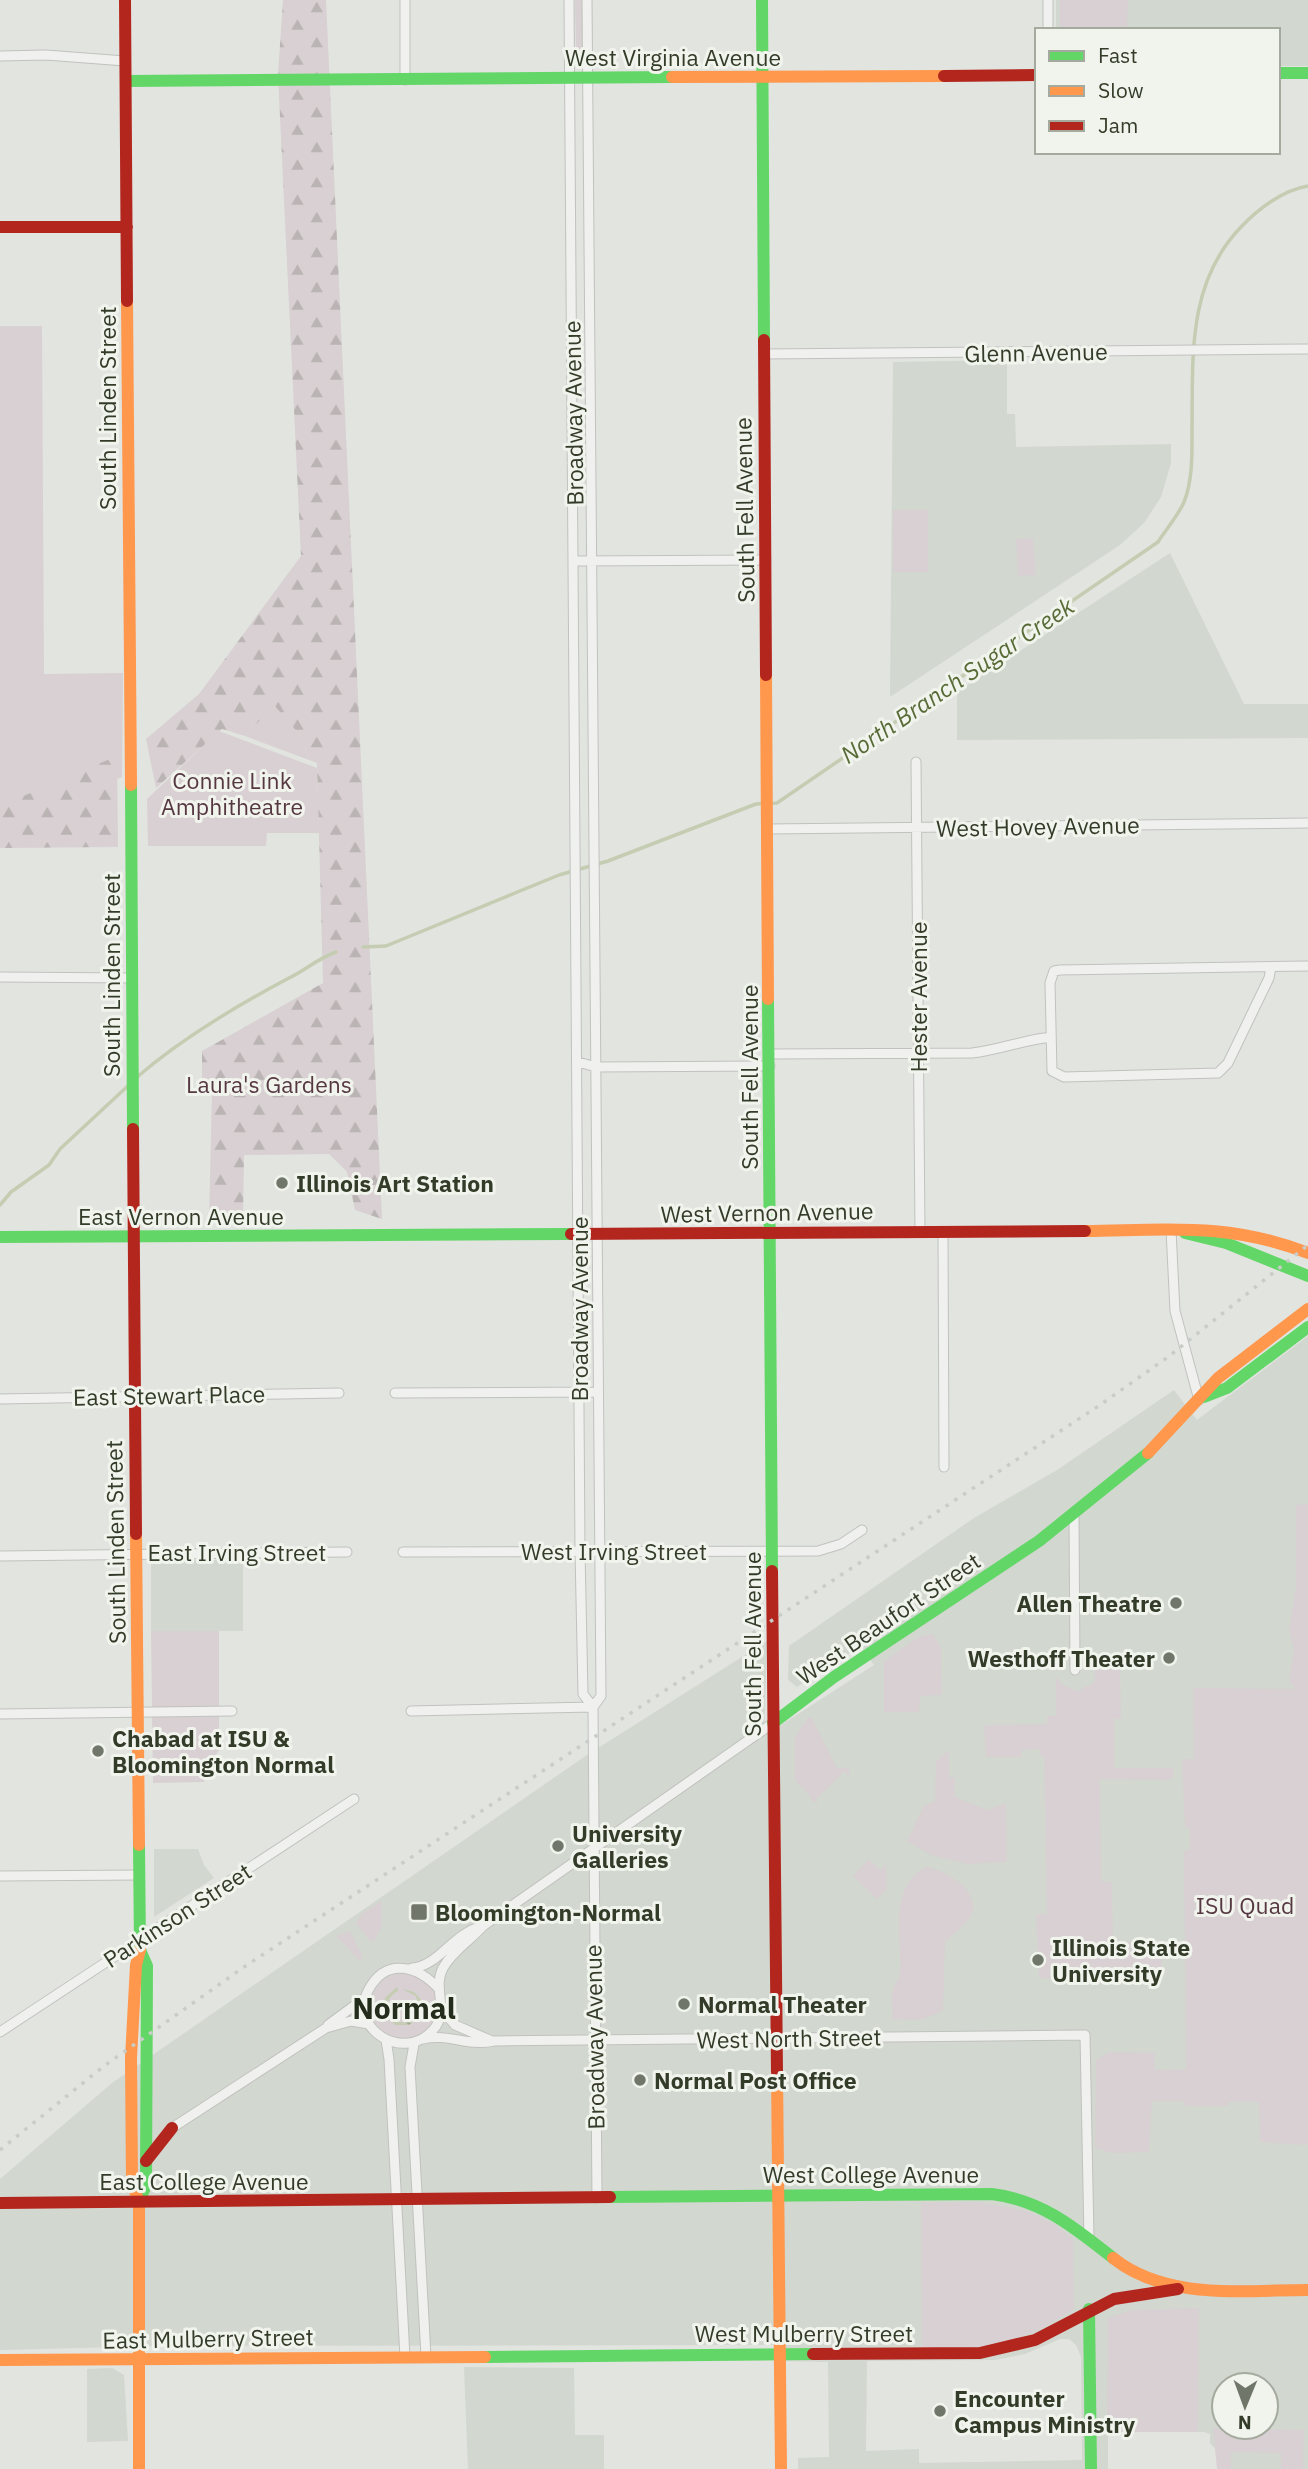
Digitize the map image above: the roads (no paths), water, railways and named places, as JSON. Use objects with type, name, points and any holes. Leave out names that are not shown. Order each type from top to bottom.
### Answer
[{"type":"main road","name":"South Linden Street","points":[[125,0],[140,1945],[136,1965],[131,2057],[132,2183],[139,2202]]},
{"type":"main road","name":"South Fell Avenue","points":[[762,0],[773,1723],[781,2469]]},
{"type":"main road","points":[[1280,73],[1308,73]]},
{"type":"main road","name":"West Virginia Avenue","points":[[126,81],[1035,75]]},
{"type":"main road","points":[[0,227],[127,226]]},
{"type":"main road","name":"West Vernon Avenue","points":[[363,1237],[1228,1228],[1265,1237],[1308,1253]]},
{"type":"main road","name":"West Vernon Avenue","points":[[1171,1230],[1226,1242],[1306,1276]]},
{"type":"main road","name":"East Vernon Avenue","points":[[0,1237],[363,1237]]},
{"type":"main road","name":"West Beaufort Street","points":[[773,1723],[834,1677],[1031,1547],[1074,1515],[1154,1448],[1219,1378],[1307,1309]]},
{"type":"main road","name":"West Beaufort Street","points":[[1199,1400],[1227,1388],[1308,1327]]},
{"type":"main road","name":"South Linden Street","points":[[139,2202],[146,2185],[147,1966],[140,1945]]},
{"type":"main road","points":[[146,2111],[152,2123],[166,2129],[172,2128]]},
{"type":"main road","points":[[146,2162],[172,2128]]},
{"type":"main road","name":"West College Avenue","points":[[408,2200],[1007,2196],[1043,2207],[1123,2266],[1178,2289],[1308,2290]]},
{"type":"main road","name":"East College Avenue","points":[[0,2203],[408,2200]]},
{"type":"main road","points":[[139,2202],[139,2469]]},
{"type":"main road","name":"West Mulberry Street","points":[[416,2357],[980,2353],[1011,2349],[1042,2337],[1089,2309],[1119,2297],[1161,2295],[1178,2289]]},
{"type":"main road","points":[[1089,2309],[1091,2469]]},
{"type":"main road","name":"East Mulberry Street","points":[[0,2360],[416,2357]]},
{"type":"street","points":[[405,0],[405,80]]},
{"type":"street","name":"Broadway Avenue","points":[[569,0],[580,1551],[583,1694],[593,1707]]},
{"type":"street","name":"Broadway Avenue","points":[[587,0],[601,1696],[593,1707],[592,1851],[597,2198]]},
{"type":"street","points":[[1048,0],[1048,28]]},
{"type":"street","points":[[0,56],[46,55],[125,61]]},
{"type":"street","name":"Glenn Avenue","points":[[764,354],[1308,349]]},
{"type":"street","points":[[574,561],[766,560]]},
{"type":"street","name":"Hester Avenue","points":[[916,762],[920,1232]]},
{"type":"street","name":"West Hovey Avenue","points":[[768,829],[1308,823]]},
{"type":"street","points":[[575,826],[594,826]]},
{"type":"street","points":[[576,902],[596,907]]},
{"type":"street","points":[[1271,967],[1269,978],[1228,1063],[1218,1073],[1058,1077],[1052,1071],[1050,983],[1054,971],[1308,966]]},
{"type":"street","points":[[0,977],[132,978]]},
{"type":"street","points":[[578,1062],[596,1067],[989,1051],[1024,1040],[1051,1037]]},
{"type":"street","points":[[1171,1230],[1175,1311],[1199,1400]]},
{"type":"street","points":[[943,1232],[944,1467]]},
{"type":"street","points":[[395,1393],[598,1392]]},
{"type":"street","name":"East Stewart Place","points":[[0,1399],[338,1393]]},
{"type":"street","points":[[1074,1515],[1075,1670]]},
{"type":"street","name":"West Irving Street","points":[[403,1552],[829,1549],[862,1530]]},
{"type":"street","name":"East Irving Street","points":[[0,1556],[348,1552]]},
{"type":"street","points":[[411,1711],[593,1707]]},
{"type":"street","points":[[0,1714],[232,1710]]},
{"type":"street","name":"West Beaufort Street","points":[[412,1968],[427,1965],[455,1938],[483,1926],[773,1723]]},
{"type":"street","name":"Parkinson Street","points":[[0,2032],[140,1945],[354,1799]]},
{"type":"street","points":[[0,1877],[139,1875]]},
{"type":"street","name":"West Beaufort Street","points":[[439,1989],[443,1968],[483,1926]]},
{"type":"street","points":[[416,2357],[408,2200],[410,2067],[419,2042],[439,2023],[441,2009],[439,1989],[425,1974],[412,1968],[397,1967],[370,1985],[366,1997],[369,2024],[375,2033],[392,2044],[419,2042]]},
{"type":"street","points":[[172,2128],[326,2028],[338,2015],[366,1997]]},
{"type":"street","name":"West North Street","points":[[441,2009],[455,2025],[494,2041]]},
{"type":"street","points":[[326,2028],[347,2021],[369,2024]]},
{"type":"street","name":"West North Street","points":[[419,2042],[436,2036],[471,2043],[1085,2035],[1089,2239]]},
{"type":"street","points":[[386,2040],[408,2200],[416,2357]]},
{"type":"water","points":[[397,1987],[398,1991],[392,1995],[387,2007],[396,2021],[410,2022],[420,2012],[416,1996],[402,1989],[414,1992],[422,2001],[421,2015],[409,2025],[395,2025],[384,2011],[385,1998]]},
{"type":"waterway","name":"North Branch Sugar Creek","points":[[363,947],[386,946],[559,875],[608,861],[756,804],[777,803],[1158,542],[1181,507],[1189,484],[1194,348],[1202,296],[1211,272],[1223,249],[1255,214],[1280,196],[1308,186]]},
{"type":"waterway","name":"North Branch Sugar Creek","points":[[136,1078],[172,1049],[210,1024],[336,952]]},
{"type":"waterway","name":"North Branch Sugar Creek","points":[[0,1205],[11,1192],[49,1165],[60,1149],[131,1083]]},
{"type":"railway","points":[[0,2150],[104,2066],[244,1967],[1100,1405],[1168,1357],[1308,1245]]},
{"type":"place","name":"Illinois Art Station","points":[[282,1183]]},
{"type":"place","name":"Allen Theatre","points":[[1176,1603]]},
{"type":"place","name":"Westhoff Theater","points":[[1169,1658]]},
{"type":"place","name":"Chabad at ISU & Bloomington Normal","points":[[98,1751]]},
{"type":"place","name":"University Galleries","points":[[558,1846]]},
{"type":"place","name":"Bloomington-Normal","points":[[419,1912]]},
{"type":"place","name":"Illinois State University","points":[[1038,1960]]},
{"type":"place","name":"Normal Theater","points":[[684,2004]]},
{"type":"place","name":"Normal Post Office","points":[[640,2080]]},
{"type":"place","name":"Encounter Campus Ministry","points":[[940,2411]]},
{"type":"district","name":"Normal","points":[[404,2007]]},
{"type":"park label","name":"Connie Link Amphitheatre","points":[[232,793]]},
{"type":"park label","name":"Laura's Gardens","points":[[269,1084]]},
{"type":"park label","name":"ISU Quad","points":[[1245,1905]]}]
